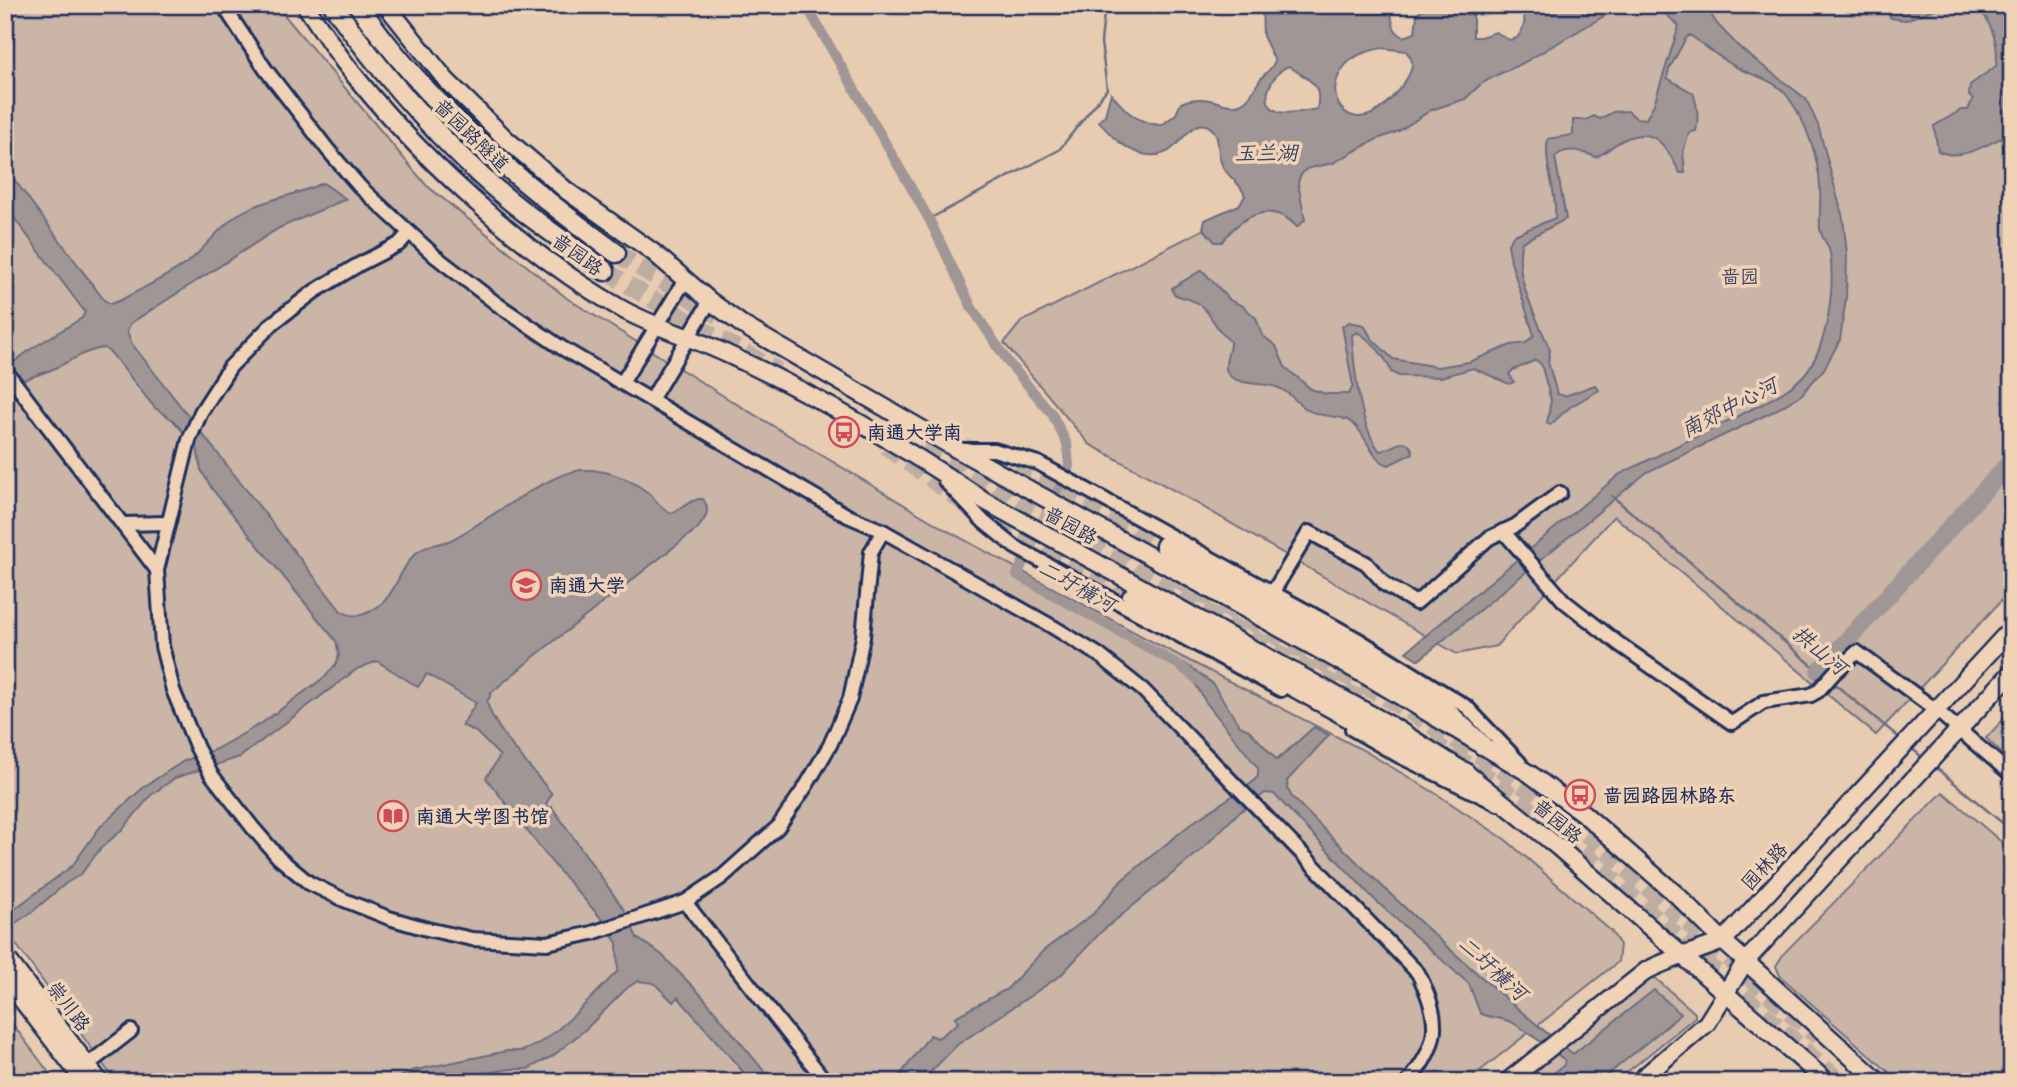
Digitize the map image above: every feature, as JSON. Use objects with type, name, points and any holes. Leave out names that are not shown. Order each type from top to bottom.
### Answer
[{"type":"highway","name":"啬园路隧道","points":[[333,5],[386,76],[428,124],[483,177],[605,271]]},
{"type":"highway","name":"啬园路隧道","points":[[358,5],[445,110],[482,146],[551,206],[616,253]]},
{"type":"highway","points":[[1165,546],[1350,648],[1436,701],[1482,745]]},
{"type":"highway","points":[[1132,597],[1415,754],[1465,772]]},
{"type":"main road","name":"啬园路","points":[[305,5],[345,63],[408,135],[500,222],[582,284],[622,309],[728,354],[785,383],[922,460],[985,501],[1392,726],[1465,772],[1685,957],[1827,1082]]},
{"type":"main road","name":"啬园路","points":[[386,5],[446,80],[506,139],[567,191],[653,252],[744,326],[957,450],[1370,678],[1530,774],[1573,805],[1678,896],[1723,942],[1879,1082]]},
{"type":"main road","name":"园林路","points":[[1507,1082],[1646,971],[1723,942],[2012,628]]},
{"type":"main road","points":[[1639,1082],[1707,1023],[1745,962],[2012,672]]},
{"type":"main road","name":"崇川路","points":[[5,956],[84,1073]]},
{"type":"main road","name":"崇川路","points":[[5,978],[84,1073],[100,1082]]},
{"type":"street","points":[[223,5],[266,71],[360,187],[409,233],[497,304],[562,348],[848,516],[883,531],[1053,627],[1099,655],[1143,690],[1418,973],[1432,1002],[1436,1032],[1421,1066],[1408,1082]]},
{"type":"street","points":[[409,233],[399,244],[315,291],[273,323],[230,367],[197,420],[188,440],[157,570],[162,646],[173,690],[197,748],[211,774],[279,858],[309,883],[378,914],[427,929],[471,939],[547,943],[606,929],[685,902],[722,877],[778,827],[830,745],[850,699],[863,637],[871,552],[883,531]]},
{"type":"street","points":[[622,383],[685,280]]},
{"type":"street","points":[[651,400],[710,301]]},
{"type":"street","points":[[5,370],[157,570]]},
{"type":"street","points":[[957,450],[994,450],[1038,463],[1359,640],[1467,707],[1530,774]]},
{"type":"street","points":[[922,460],[955,490],[984,522],[1015,547],[1319,710],[1399,756],[1514,812]]},
{"type":"street","points":[[1273,592],[1309,532],[1366,563],[1386,585],[1416,603],[1489,538],[1515,526],[1560,493]]},
{"type":"street","points":[[122,524],[168,523]]},
{"type":"street","points":[[1503,531],[1563,601],[1732,723],[1764,702],[1811,695],[1857,652],[1936,710],[2012,775]]},
{"type":"street","points":[[685,902],[826,1082]]},
{"type":"street","points":[[84,1073],[131,1031]]},
{"type":"green space","name":"南通大学","points":[[5,5],[276,5],[426,185],[568,299],[946,530],[1147,639],[1363,750],[1435,793],[1506,840],[1611,931],[1620,945],[1618,962],[1466,1082],[116,1082],[5,929]]},
{"type":"green space","name":"啬园","points":[[1586,5],[2012,5],[2012,589],[1876,735],[1614,516],[1496,646],[1457,654],[1089,444],[1004,343],[1021,322],[1250,206],[1339,139]]},
{"type":"green space","points":[[2012,710],[2012,748],[2004,756],[1986,738]]},
{"type":"green space","points":[[1943,792],[2012,851],[2012,1082],[1900,1082],[1780,976],[1776,966],[1784,953]]},
{"type":"green space","points":[[1654,977],[1695,1013],[1695,1017],[1615,1082],[1519,1082],[1649,978]]},
{"type":"green space","points":[[5,1014],[56,1082],[10,1082],[5,1075]]},
{"type":"water","name":"玉兰湖","points":[[1262,5],[1389,5],[1394,27],[1404,37],[1415,33],[1417,15],[1426,5],[1469,5],[1473,14],[1473,37],[1496,32],[1509,40],[1517,38],[1524,26],[1519,5],[1623,5],[1481,84],[1465,99],[1431,110],[1399,131],[1375,140],[1333,163],[1306,169],[1298,183],[1305,220],[1297,227],[1277,214],[1257,214],[1238,225],[1222,242],[1215,242],[1203,228],[1205,220],[1239,205],[1245,196],[1223,167],[1214,131],[1207,126],[1195,127],[1167,152],[1147,155],[1128,148],[1112,136],[1099,121],[1105,115],[1111,93],[1139,119],[1162,125],[1176,114],[1181,103],[1190,100],[1207,100],[1228,105],[1243,103],[1275,61],[1263,36]],"holes":[[[1382,48],[1406,51],[1412,63],[1411,71],[1390,100],[1377,111],[1362,117],[1347,113],[1341,108],[1335,92],[1342,69],[1356,56]],[[1289,66],[1316,87],[1317,109],[1279,112],[1268,102],[1267,95],[1272,81]]]},
{"type":"water","points":[[1656,5],[1705,5],[1717,24],[1741,49],[1806,99],[1818,125],[1843,218],[1847,254],[1846,298],[1840,340],[1824,369],[1801,395],[1774,411],[1647,472],[1419,660],[1406,652],[1620,474],[1764,403],[1790,388],[1812,364],[1828,318],[1831,267],[1829,250],[1820,229],[1817,163],[1806,128],[1794,106],[1778,87],[1732,64],[1690,35],[1669,69],[1667,78],[1693,93],[1697,107],[1696,131],[1689,133],[1683,151],[1685,173],[1680,173],[1660,142],[1646,135],[1625,139],[1596,157],[1570,150],[1555,157],[1566,219],[1522,242],[1520,269],[1528,298],[1550,350],[1548,362],[1557,394],[1565,396],[1595,385],[1599,390],[1570,407],[1550,425],[1547,423],[1551,400],[1541,364],[1536,360],[1513,370],[1509,374],[1514,382],[1509,384],[1473,368],[1441,377],[1399,376],[1391,372],[1386,360],[1373,344],[1357,332],[1352,335],[1356,380],[1362,412],[1373,440],[1380,451],[1405,442],[1413,453],[1389,465],[1376,456],[1358,429],[1345,419],[1312,412],[1278,388],[1245,382],[1230,376],[1226,364],[1230,341],[1199,304],[1176,295],[1172,288],[1202,270],[1231,301],[1243,306],[1256,318],[1262,335],[1276,346],[1285,367],[1311,389],[1326,394],[1349,394],[1353,386],[1342,326],[1349,322],[1364,325],[1372,339],[1393,359],[1438,367],[1469,362],[1511,345],[1526,343],[1534,335],[1508,244],[1514,235],[1555,218],[1547,159],[1548,139],[1573,135],[1573,120],[1586,120],[1594,116],[1600,119],[1613,112],[1628,111],[1636,118],[1646,119],[1654,104],[1679,26]]},
{"type":"water","points":[[1882,5],[1945,5],[1906,20],[1891,18]]},
{"type":"water","points":[[1977,5],[2012,5],[2012,133],[1966,153],[1947,154],[1938,151],[1934,126],[1961,110],[1968,110],[1973,99],[1969,96],[1970,85],[1996,66],[1997,49],[1993,34]]},
{"type":"water","points":[[5,167],[104,300],[111,304],[187,263],[225,225],[247,210],[323,183],[346,199],[279,228],[131,323],[127,331],[132,344],[345,613],[360,615],[380,605],[392,591],[409,560],[420,550],[451,540],[535,488],[569,473],[591,470],[616,475],[640,487],[671,513],[694,500],[703,499],[707,507],[706,514],[698,528],[535,656],[492,692],[487,702],[497,725],[552,794],[546,804],[550,809],[552,807],[625,911],[637,938],[661,954],[704,998],[773,1082],[742,1082],[740,1079],[745,1074],[678,997],[673,1002],[654,983],[638,981],[553,1056],[528,1069],[510,1069],[431,1082],[392,1082],[411,1071],[507,1051],[522,1051],[535,1045],[561,1027],[618,971],[617,943],[600,917],[554,865],[486,778],[500,756],[476,732],[462,725],[476,703],[427,674],[418,687],[377,661],[357,669],[240,757],[175,778],[151,795],[123,829],[101,848],[81,874],[5,930],[5,916],[72,866],[100,827],[145,786],[184,761],[216,749],[262,723],[326,676],[336,664],[339,655],[336,641],[212,489],[201,470],[197,448],[173,420],[155,408],[111,353],[104,348],[91,351],[5,388],[5,369],[31,349],[82,318],[85,312],[5,206]]},
{"type":"water","points":[[1184,663],[1212,683],[1240,726],[1249,730],[1277,760],[1314,727],[1329,735],[1287,781],[1292,797],[1429,930],[1573,1054],[1654,990],[1681,1014],[1599,1082],[1543,1082],[1564,1065],[1565,1060],[1513,1023],[1480,1013],[1469,984],[1376,901],[1274,794],[1265,793],[1237,814],[1200,851],[1101,932],[1061,975],[957,1045],[921,1082],[895,1082],[930,1035],[938,1038],[958,1023],[955,1017],[1007,989],[1044,950],[1093,914],[1122,880],[1192,823],[1258,776],[1258,768],[1205,701]]},
{"type":"waterway","name":"二圩横河","points":[[806,5],[929,219],[972,308],[1008,362],[1052,414],[1067,444],[1069,466],[1017,575],[1179,665],[1198,680]]},
{"type":"waterway","points":[[929,219],[1059,150],[1107,89],[1101,42],[1105,5]]},
{"type":"waterway","points":[[1819,671],[2012,460]]},
{"type":"waterway","name":"拱山河","points":[[1612,496],[1826,677]]},
{"type":"waterway","name":"拱山河","points":[[1831,681],[1902,740]]},
{"type":"waterway","name":"拱山河","points":[[1909,746],[1923,758]]},
{"type":"waterway","name":"拱山河","points":[[1934,766],[2012,831]]},
{"type":"tunnel","points":[[616,253],[719,315]]},
{"type":"tunnel","points":[[605,271],[778,371]]},
{"type":"tunnel","points":[[886,446],[978,513],[1132,597]]},
{"type":"tunnel","points":[[964,447],[1049,481],[1165,546]]},
{"type":"tunnel","points":[[921,452],[1092,546],[1366,703]]},
{"type":"tunnel","points":[[1174,578],[1409,711],[1495,765],[1575,824],[1818,1037]]},
{"type":"tunnel","points":[[1429,741],[1486,776],[1565,837],[1840,1082]]},
{"type":"place","name":"南通大学南","points":[[844,432]]},
{"type":"place","name":"南通大学","points":[[526,585]]},
{"type":"place","name":"啬园路园林路东","points":[[1580,795]]},
{"type":"place","name":"南通大学图书馆","points":[[393,816]]},
{"type":"water label","name":"南郊中心河","points":[[1729,407]]}]
